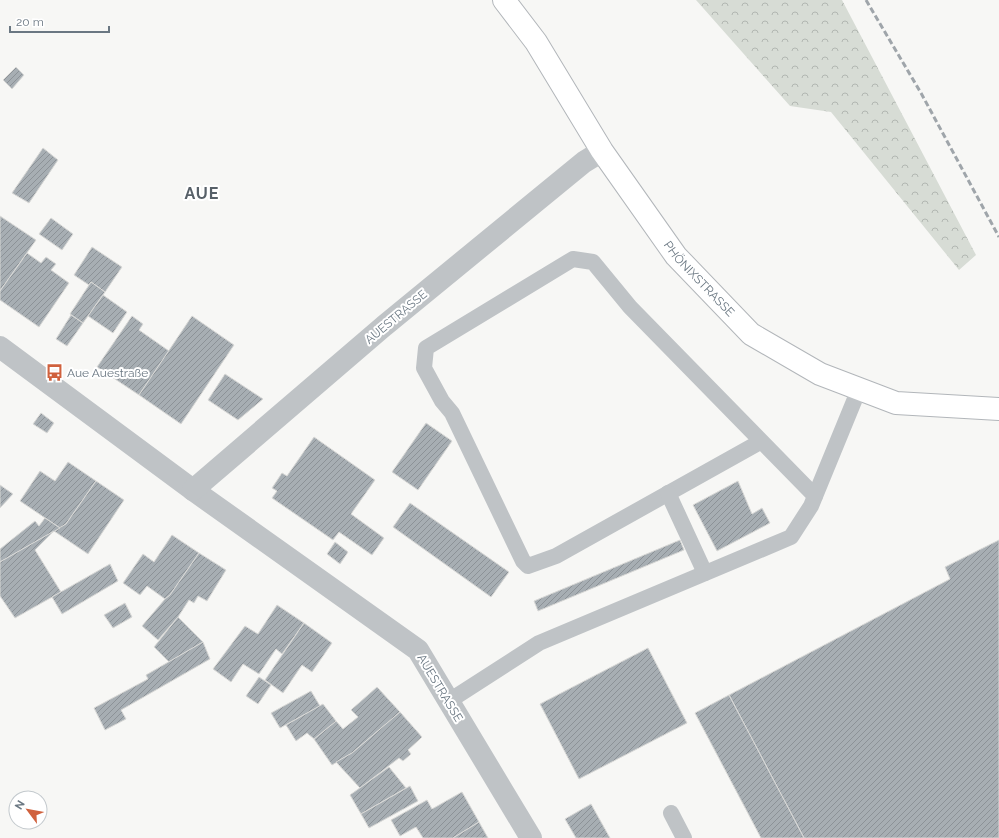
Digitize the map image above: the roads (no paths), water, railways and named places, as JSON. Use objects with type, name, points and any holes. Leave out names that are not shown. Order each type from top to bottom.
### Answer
[{"type":"main road","name":"PHÖNIXSTRASSE","points":[[504,0],[536,42],[602,150],[676,256],[751,334],[820,374],[896,403],[999,409]]},
{"type":"street","name":"AUESTRASSE","points":[[193,490],[384,326],[584,162],[602,150]]},
{"type":"street","name":"AUESTRASSE","points":[[0,347],[193,490],[418,650],[531,838]]},
{"type":"lane","points":[[760,442],[556,556],[528,566],[523,561],[452,413],[442,401],[424,368],[426,348],[573,259],[593,262],[630,307],[760,442],[815,496]]},
{"type":"lane","points":[[448,701],[539,643],[791,537],[811,506],[859,389]]},
{"type":"lane","points":[[668,493],[705,573]]},
{"type":"lane","points":[[671,813],[684,838]]},
{"type":"railway","points":[[866,0],[921,93],[999,237]]},
{"type":"place","name":"Aue Auestraße","points":[[54,373]]},
{"type":"district","name":"AUE","points":[[202,193]]}]
